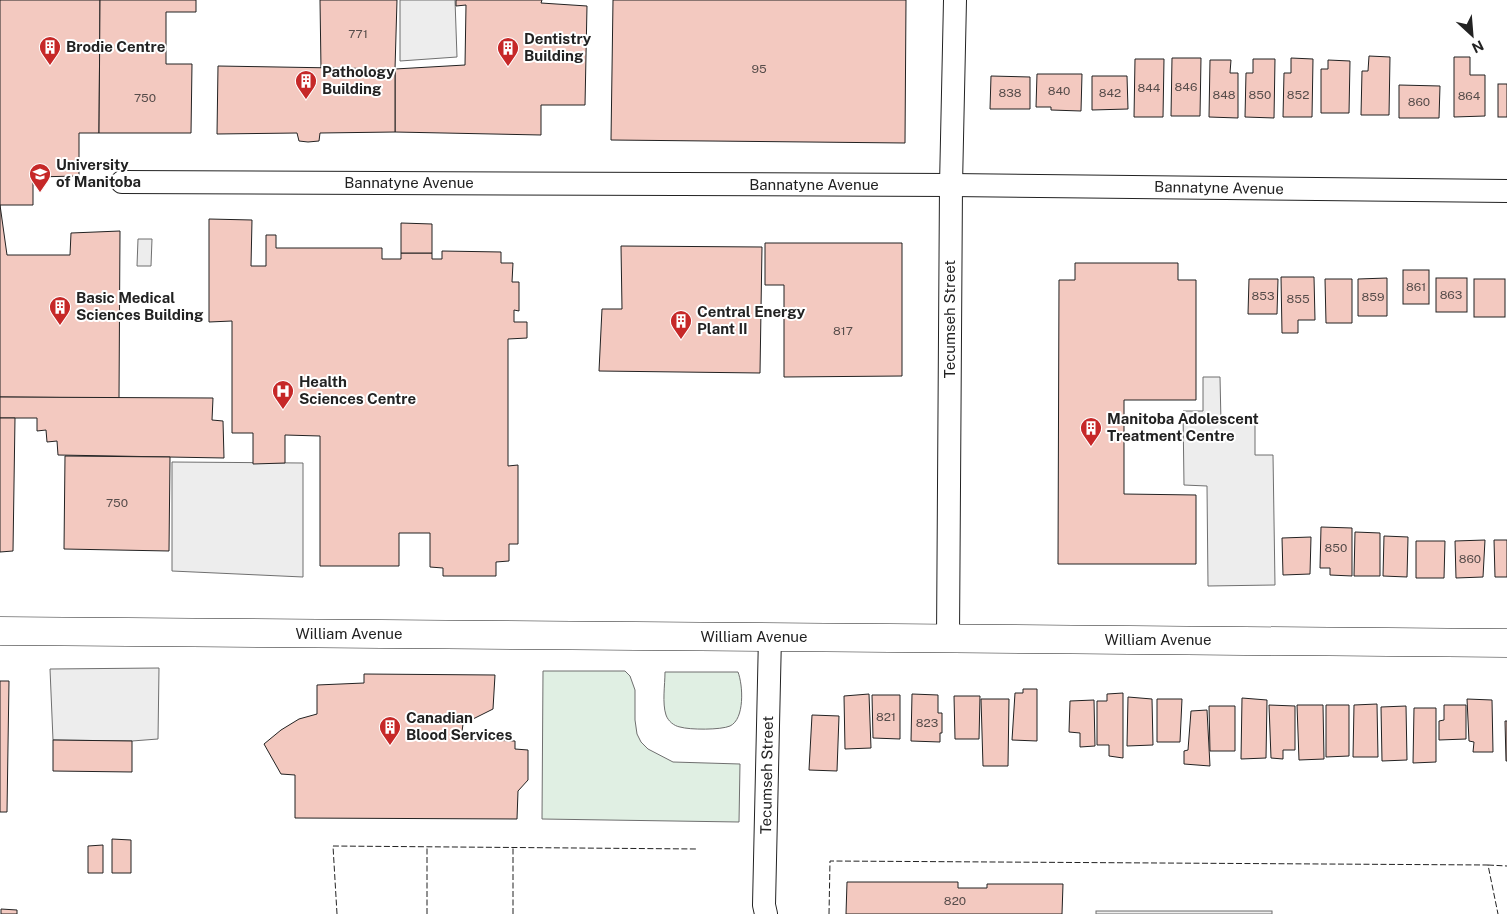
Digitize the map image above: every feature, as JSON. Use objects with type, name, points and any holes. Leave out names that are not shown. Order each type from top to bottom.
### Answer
[{"type":"main road","name":"William Avenue","points":[[0,631],[1507,643]]},
{"type":"street","name":"Tecumseh Street","points":[[948,638],[951,185],[955,0]]},
{"type":"street","name":"Bannatyne Avenue","points":[[122,182],[951,185],[1507,191]]},
{"type":"street","name":"Tecumseh Street","points":[[766,914],[764,905],[770,636]]},
{"type":"green space","points":[[543,671],[625,671],[630,676],[635,690],[637,734],[641,742],[648,749],[673,762],[740,764],[739,822],[542,819]]},
{"type":"green space","points":[[665,672],[738,672],[742,701],[735,722],[730,726],[713,729],[685,728],[673,724],[668,719],[665,710]]},
{"type":"shaded area","points":[[400,0],[455,0],[457,57],[400,61]]},
{"type":"shaded area","points":[[138,239],[152,239],[151,266],[137,266]]},
{"type":"shaded area","points":[[1203,377],[1220,377],[1221,423],[1255,422],[1255,455],[1273,455],[1275,585],[1208,586],[1207,486],[1184,485],[1183,411],[1203,411]]},
{"type":"shaded area","points":[[172,462],[303,463],[303,577],[172,571]]},
{"type":"shaded area","points":[[159,668],[158,739],[132,741],[53,740],[50,669]]},
{"type":"shaded area","points":[[1096,911],[1272,911],[1272,914],[1096,914]]},
{"type":"building","name":"Brodie Centre","points":[[0,0],[100,0],[99,133],[79,133],[79,176],[33,177],[33,205],[0,205]]},
{"type":"building","points":[[100,0],[196,0],[196,12],[166,12],[166,64],[192,64],[191,133],[99,133]]},
{"type":"building","points":[[320,0],[397,0],[395,69],[321,69]]},
{"type":"building","name":"Dentistry Building","points":[[456,0],[542,0],[541,3],[587,6],[585,105],[541,105],[541,135],[395,132],[395,69],[465,65],[466,5],[456,6]]},
{"type":"building","points":[[613,0],[906,0],[905,143],[611,140]]},
{"type":"building","points":[[1369,56],[1390,57],[1389,115],[1361,115],[1362,71],[1368,71]]},
{"type":"building","points":[[1454,57],[1470,57],[1470,75],[1485,75],[1485,116],[1454,117]]},
{"type":"building","points":[[1172,58],[1201,58],[1200,116],[1171,116]]},
{"type":"building","points":[[1291,58],[1313,59],[1312,117],[1283,117],[1284,73],[1291,73]]},
{"type":"building","points":[[1135,59],[1164,59],[1163,117],[1134,117]]},
{"type":"building","points":[[1253,59],[1275,59],[1274,118],[1245,117],[1246,73],[1253,73]]},
{"type":"building","points":[[1210,60],[1231,60],[1230,73],[1238,73],[1238,118],[1209,117]]},
{"type":"building","points":[[1328,60],[1350,61],[1349,113],[1321,113],[1321,69],[1328,69]]},
{"type":"building","name":"Pathology Building","points":[[218,66],[395,69],[395,132],[320,133],[319,141],[308,142],[299,141],[297,133],[217,134]]},
{"type":"building","points":[[1037,74],[1082,74],[1081,111],[1051,110],[1051,107],[1036,107]]},
{"type":"building","points":[[991,76],[1030,77],[1030,109],[990,109]]},
{"type":"building","points":[[1092,76],[1127,76],[1128,109],[1092,110]]},
{"type":"building","points":[[1498,84],[1507,84],[1507,117],[1498,117]]},
{"type":"building","points":[[1399,85],[1440,86],[1439,118],[1399,118]]},
{"type":"building","name":"Basic Medical Sciences Building","points":[[0,205],[7,255],[70,255],[71,233],[120,231],[119,398],[0,397]]},
{"type":"building","points":[[209,219],[252,220],[251,266],[266,266],[266,235],[276,235],[276,248],[382,248],[382,259],[401,259],[401,253],[432,253],[432,259],[442,259],[442,251],[501,252],[501,263],[513,263],[512,282],[519,282],[519,311],[514,310],[514,322],[527,322],[527,338],[508,339],[508,466],[518,465],[518,544],[509,544],[509,561],[496,562],[496,576],[443,576],[443,568],[430,567],[430,533],[399,533],[399,566],[320,566],[320,436],[285,435],[285,463],[253,464],[253,433],[232,433],[232,321],[209,322]]},
{"type":"building","points":[[401,223],[432,224],[432,253],[401,253]]},
{"type":"building","points":[[765,243],[902,243],[902,376],[784,377],[784,285],[765,285]]},
{"type":"building","name":"Central Energy Plant II","points":[[621,246],[762,247],[760,373],[599,371],[602,309],[622,309]]},
{"type":"building","name":"Manitoba Adolescent Treatment Centre","points":[[1075,263],[1178,263],[1178,280],[1196,280],[1196,400],[1124,400],[1124,494],[1196,495],[1196,564],[1058,564],[1059,280],[1075,280]]},
{"type":"building","points":[[1403,270],[1429,270],[1429,304],[1403,304]]},
{"type":"building","points":[[1281,277],[1314,277],[1315,320],[1298,320],[1298,333],[1282,333]]},
{"type":"building","points":[[1387,278],[1387,316],[1358,316],[1358,279]]},
{"type":"building","points":[[1436,278],[1467,278],[1467,312],[1436,312]]},
{"type":"building","points":[[1249,279],[1278,279],[1277,314],[1248,314]]},
{"type":"building","points":[[1325,279],[1352,279],[1352,323],[1326,323]]},
{"type":"building","points":[[1474,279],[1505,279],[1505,317],[1474,317]]},
{"type":"building","points":[[0,397],[213,398],[212,420],[223,421],[224,458],[58,455],[57,441],[47,442],[46,430],[37,431],[37,418],[0,418]]},
{"type":"building","points":[[0,418],[15,418],[13,551],[0,552]]},
{"type":"building","points":[[65,456],[170,457],[169,551],[64,549]]},
{"type":"building","points":[[1321,527],[1352,528],[1352,576],[1330,575],[1330,568],[1320,568]]},
{"type":"building","points":[[1355,532],[1380,533],[1380,576],[1354,576]]},
{"type":"building","points":[[1384,536],[1408,537],[1407,577],[1383,576]]},
{"type":"building","points":[[1311,537],[1310,574],[1283,575],[1282,538]]},
{"type":"building","points":[[1485,540],[1483,577],[1456,578],[1455,541]]},
{"type":"building","points":[[1494,540],[1507,540],[1507,577],[1495,577]]},
{"type":"building","points":[[1416,541],[1445,541],[1444,578],[1416,578]]},
{"type":"building","name":"Canadian Blood Services","points":[[364,674],[495,675],[493,709],[463,724],[461,739],[515,741],[515,749],[528,750],[528,780],[518,791],[517,819],[295,818],[295,775],[281,774],[264,744],[281,730],[299,719],[317,714],[317,685],[364,683]]},
{"type":"building","points":[[0,681],[9,681],[7,812],[0,812]]},
{"type":"building","points":[[1023,689],[1037,689],[1037,741],[1012,740],[1015,693],[1023,693]]},
{"type":"building","points":[[1123,693],[1123,758],[1109,756],[1109,745],[1097,745],[1097,701],[1107,701],[1107,694]]},
{"type":"building","points":[[869,694],[871,748],[845,749],[844,696]]},
{"type":"building","points":[[912,694],[938,695],[938,713],[942,713],[940,742],[911,741]]},
{"type":"building","points":[[872,695],[900,695],[900,739],[873,738]]},
{"type":"building","points":[[954,696],[980,696],[979,739],[955,739]]},
{"type":"building","points":[[1128,697],[1152,699],[1153,745],[1127,746]]},
{"type":"building","points":[[1242,698],[1267,700],[1266,758],[1241,759]]},
{"type":"building","points":[[981,699],[1009,699],[1008,766],[983,766]]},
{"type":"building","points":[[1157,699],[1182,699],[1180,742],[1157,742]]},
{"type":"building","points":[[1467,699],[1492,700],[1493,752],[1473,752],[1474,742],[1469,741]]},
{"type":"building","points":[[1094,700],[1095,746],[1080,747],[1080,733],[1069,732],[1070,701]]},
{"type":"building","points":[[1377,704],[1378,757],[1353,757],[1354,705]]},
{"type":"building","points":[[1269,705],[1295,706],[1295,750],[1283,750],[1283,759],[1271,758]]},
{"type":"building","points":[[1297,705],[1323,705],[1324,759],[1299,760]]},
{"type":"building","points":[[1326,705],[1349,705],[1349,756],[1326,757]]},
{"type":"building","points":[[1444,705],[1466,705],[1466,739],[1439,740],[1439,721],[1444,720]]},
{"type":"building","points":[[1209,706],[1235,706],[1235,751],[1210,751]]},
{"type":"building","points":[[1406,706],[1407,760],[1382,761],[1381,707]]},
{"type":"building","points":[[1414,708],[1436,708],[1436,762],[1413,763]]},
{"type":"building","points":[[1207,710],[1210,766],[1184,764],[1184,751],[1188,750],[1191,711]]},
{"type":"building","points":[[812,715],[839,716],[837,771],[809,770]]},
{"type":"building","points":[[1505,721],[1507,721],[1507,761],[1506,761]]},
{"type":"building","points":[[53,740],[132,741],[132,772],[53,771]]},
{"type":"building","points":[[112,839],[131,840],[131,873],[112,873]]},
{"type":"building","points":[[103,845],[103,873],[88,873],[88,846]]},
{"type":"building","points":[[847,882],[958,882],[958,888],[987,888],[987,884],[1063,884],[1062,914],[846,914]]},
{"type":"building","points":[[1,909],[17,910],[17,914],[1,914]]},
{"type":"fence","points":[[337,914],[333,846],[697,849]]},
{"type":"fence","points":[[427,847],[427,914]]},
{"type":"fence","points":[[513,847],[513,914]]},
{"type":"fence","points":[[829,914],[830,861],[1488,865],[1498,914]]},
{"type":"fence","points":[[1488,865],[1507,866]]},
{"type":"place","name":"Brodie Centre","points":[[50,66]]},
{"type":"place","name":"Dentistry Building","points":[[508,67]]},
{"type":"place","name":"Pathology Building","points":[[306,100]]},
{"type":"place","name":"University of Manitoba","points":[[40,193]]},
{"type":"place","name":"Basic Medical Sciences Building","points":[[60,326]]},
{"type":"place","name":"Central Energy Plant II","points":[[681,340]]},
{"type":"place","name":"Health Sciences Centre","points":[[283,410]]},
{"type":"place","name":"Manitoba Adolescent Treatment Centre","points":[[1091,447]]},
{"type":"place","name":"Canadian Blood Services","points":[[390,746]]}]
